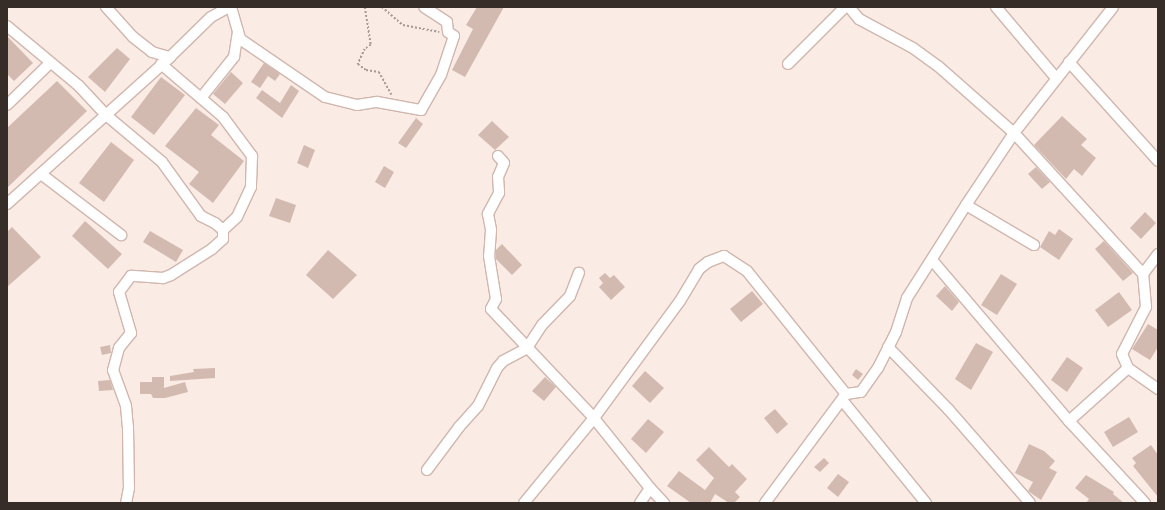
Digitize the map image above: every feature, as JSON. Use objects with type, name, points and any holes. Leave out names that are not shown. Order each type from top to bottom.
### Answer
[{"type":"street","points":[[106,7],[133,37],[152,52],[170,57]]},
{"type":"street","points":[[7,204],[170,57],[211,17],[230,7],[240,40],[325,97],[357,105],[377,102],[420,110],[441,75],[454,36],[448,32],[447,22],[424,7]]},
{"type":"street","points":[[788,64],[845,7]]},
{"type":"street","points":[[849,7],[859,19],[913,48],[938,66],[1014,133],[1143,274],[1146,307],[1122,354],[1128,368],[1158,389]]},
{"type":"street","points":[[996,7],[1056,78]]},
{"type":"street","points":[[765,503],[844,397],[861,392],[878,368],[888,347],[907,298],[966,205],[1014,133],[1068,62],[1113,7]]},
{"type":"street","points":[[7,26],[79,86],[106,115],[162,162],[201,216],[215,223],[223,230]]},
{"type":"street","points":[[201,98],[234,57],[238,32]]},
{"type":"street","points":[[1068,62],[1158,161]]},
{"type":"street","points":[[7,105],[50,63]]},
{"type":"street","points":[[126,503],[129,488],[128,427],[126,406],[113,370],[119,348],[131,333],[118,292],[132,276],[163,278],[171,275],[212,248],[223,239],[223,230],[237,217],[251,187],[252,156],[223,117],[161,64]]},
{"type":"street","points":[[498,156],[504,163],[498,177],[499,193],[488,214],[491,230],[489,256],[496,299],[491,308],[594,418],[650,488],[664,503]]},
{"type":"street","points":[[40,174],[121,235]]},
{"type":"street","points":[[966,205],[1034,245]]},
{"type":"street","points":[[1143,274],[1158,254]]},
{"type":"street","points":[[524,503],[594,418],[680,301],[699,269],[708,262],[724,256],[747,271],[926,503]]},
{"type":"street","points":[[932,260],[1069,421],[1145,503]]},
{"type":"street","points":[[427,470],[459,427],[478,406],[497,368],[503,361],[527,348],[542,325],[570,296],[579,273]]},
{"type":"street","points":[[888,347],[949,410],[1030,503]]},
{"type":"street","points":[[1069,421],[1128,368]]},
{"type":"street","points":[[640,503],[650,488]]},
{"type":"path","points":[[365,7],[371,45],[365,49],[358,64],[366,70],[379,72],[392,96],[403,108]]},
{"type":"path","points":[[382,7],[403,25],[418,30],[448,32]]},
{"type":"building","points":[[477,7],[504,7],[465,77],[452,70],[473,29],[466,25]]},
{"type":"building","points":[[7,36],[33,63],[14,81],[7,74]]},
{"type":"building","points":[[117,48],[130,59],[105,92],[88,77]]},
{"type":"building","points":[[264,63],[280,74],[275,81],[268,76],[260,88],[251,82]]},
{"type":"building","points":[[231,72],[243,83],[225,104],[213,94]]},
{"type":"building","points":[[161,77],[185,95],[154,135],[131,117]]},
{"type":"building","points":[[57,81],[87,111],[7,188],[7,128]]},
{"type":"building","points":[[291,85],[299,91],[282,118],[256,98],[262,90],[280,103]]},
{"type":"building","points":[[196,108],[219,125],[211,135],[244,161],[213,203],[189,184],[199,172],[165,146]]},
{"type":"building","points":[[1062,116],[1087,139],[1081,145],[1096,158],[1082,176],[1074,169],[1066,179],[1034,145]]},
{"type":"building","points":[[416,118],[423,124],[406,148],[398,143]]},
{"type":"building","points":[[492,121],[509,137],[495,150],[478,135]]},
{"type":"building","points":[[111,142],[134,160],[104,202],[79,183]]},
{"type":"building","points":[[304,145],[315,150],[308,168],[297,163]]},
{"type":"building","points":[[384,166],[394,172],[385,188],[375,182]]},
{"type":"building","points":[[1036,167],[1050,182],[1042,189],[1028,174]]},
{"type":"building","points":[[276,198],[296,205],[290,223],[269,216]]},
{"type":"building","points":[[1145,212],[1156,223],[1141,239],[1130,228]]},
{"type":"building","points":[[85,221],[122,254],[108,269],[72,236]]},
{"type":"building","points":[[12,227],[41,257],[7,287],[7,232]]},
{"type":"building","points":[[1059,229],[1073,239],[1059,260],[1040,247],[1049,231],[1055,235]]},
{"type":"building","points":[[150,231],[183,250],[176,262],[143,242]]},
{"type":"building","points":[[1104,241],[1133,273],[1123,281],[1095,249]]},
{"type":"building","points":[[502,244],[522,265],[512,275],[496,259],[496,250]]},
{"type":"building","points":[[328,250],[357,275],[333,299],[306,275]]},
{"type":"building","points":[[605,273],[610,278],[614,275],[625,287],[611,300],[599,287],[603,283],[599,278]]},
{"type":"building","points":[[1001,274],[1017,284],[997,315],[981,305]]},
{"type":"building","points":[[945,286],[959,302],[952,311],[936,296]]},
{"type":"building","points":[[752,291],[763,304],[741,322],[730,309]]},
{"type":"building","points":[[1119,292],[1132,310],[1108,327],[1095,310]]},
{"type":"building","points":[[1148,324],[1158,330],[1158,347],[1150,360],[1132,349]]},
{"type":"building","points":[[976,343],[993,352],[971,390],[955,379]]},
{"type":"building","points":[[110,345],[111,353],[102,355],[100,347]]},
{"type":"building","points":[[1067,357],[1083,368],[1067,392],[1051,380]]},
{"type":"building","points":[[215,368],[215,378],[170,381],[170,376],[194,372],[193,369]]},
{"type":"building","points":[[856,369],[863,374],[858,380],[852,375]]},
{"type":"building","points":[[645,371],[664,388],[650,403],[632,386]]},
{"type":"building","points":[[152,377],[164,377],[164,388],[185,382],[188,392],[165,398],[153,398],[151,394],[140,394],[140,382],[152,382]]},
{"type":"building","points":[[545,377],[556,387],[544,401],[532,391]]},
{"type":"building","points":[[110,380],[113,390],[99,391],[98,381]]},
{"type":"building","points":[[775,409],[788,424],[777,434],[764,418]]},
{"type":"building","points":[[1129,417],[1138,432],[1113,447],[1104,432]]},
{"type":"building","points":[[648,419],[664,432],[646,453],[631,439]]},
{"type":"building","points":[[1029,444],[1044,451],[1055,461],[1049,468],[1057,472],[1041,500],[1028,491],[1033,482],[1015,473]]},
{"type":"building","points":[[1151,445],[1158,455],[1158,497],[1133,466],[1136,463],[1132,458]]},
{"type":"building","points":[[709,447],[729,467],[732,464],[747,479],[735,492],[740,497],[734,503],[729,503],[715,494],[710,503],[691,503],[667,486],[679,471],[705,490],[714,478],[696,460]]},
{"type":"building","points":[[824,458],[829,463],[820,472],[814,467]]},
{"type":"building","points":[[838,474],[849,482],[838,497],[827,488]]},
{"type":"building","points":[[1086,475],[1114,492],[1113,494],[1124,503],[1086,503],[1089,499],[1075,488]]}]
